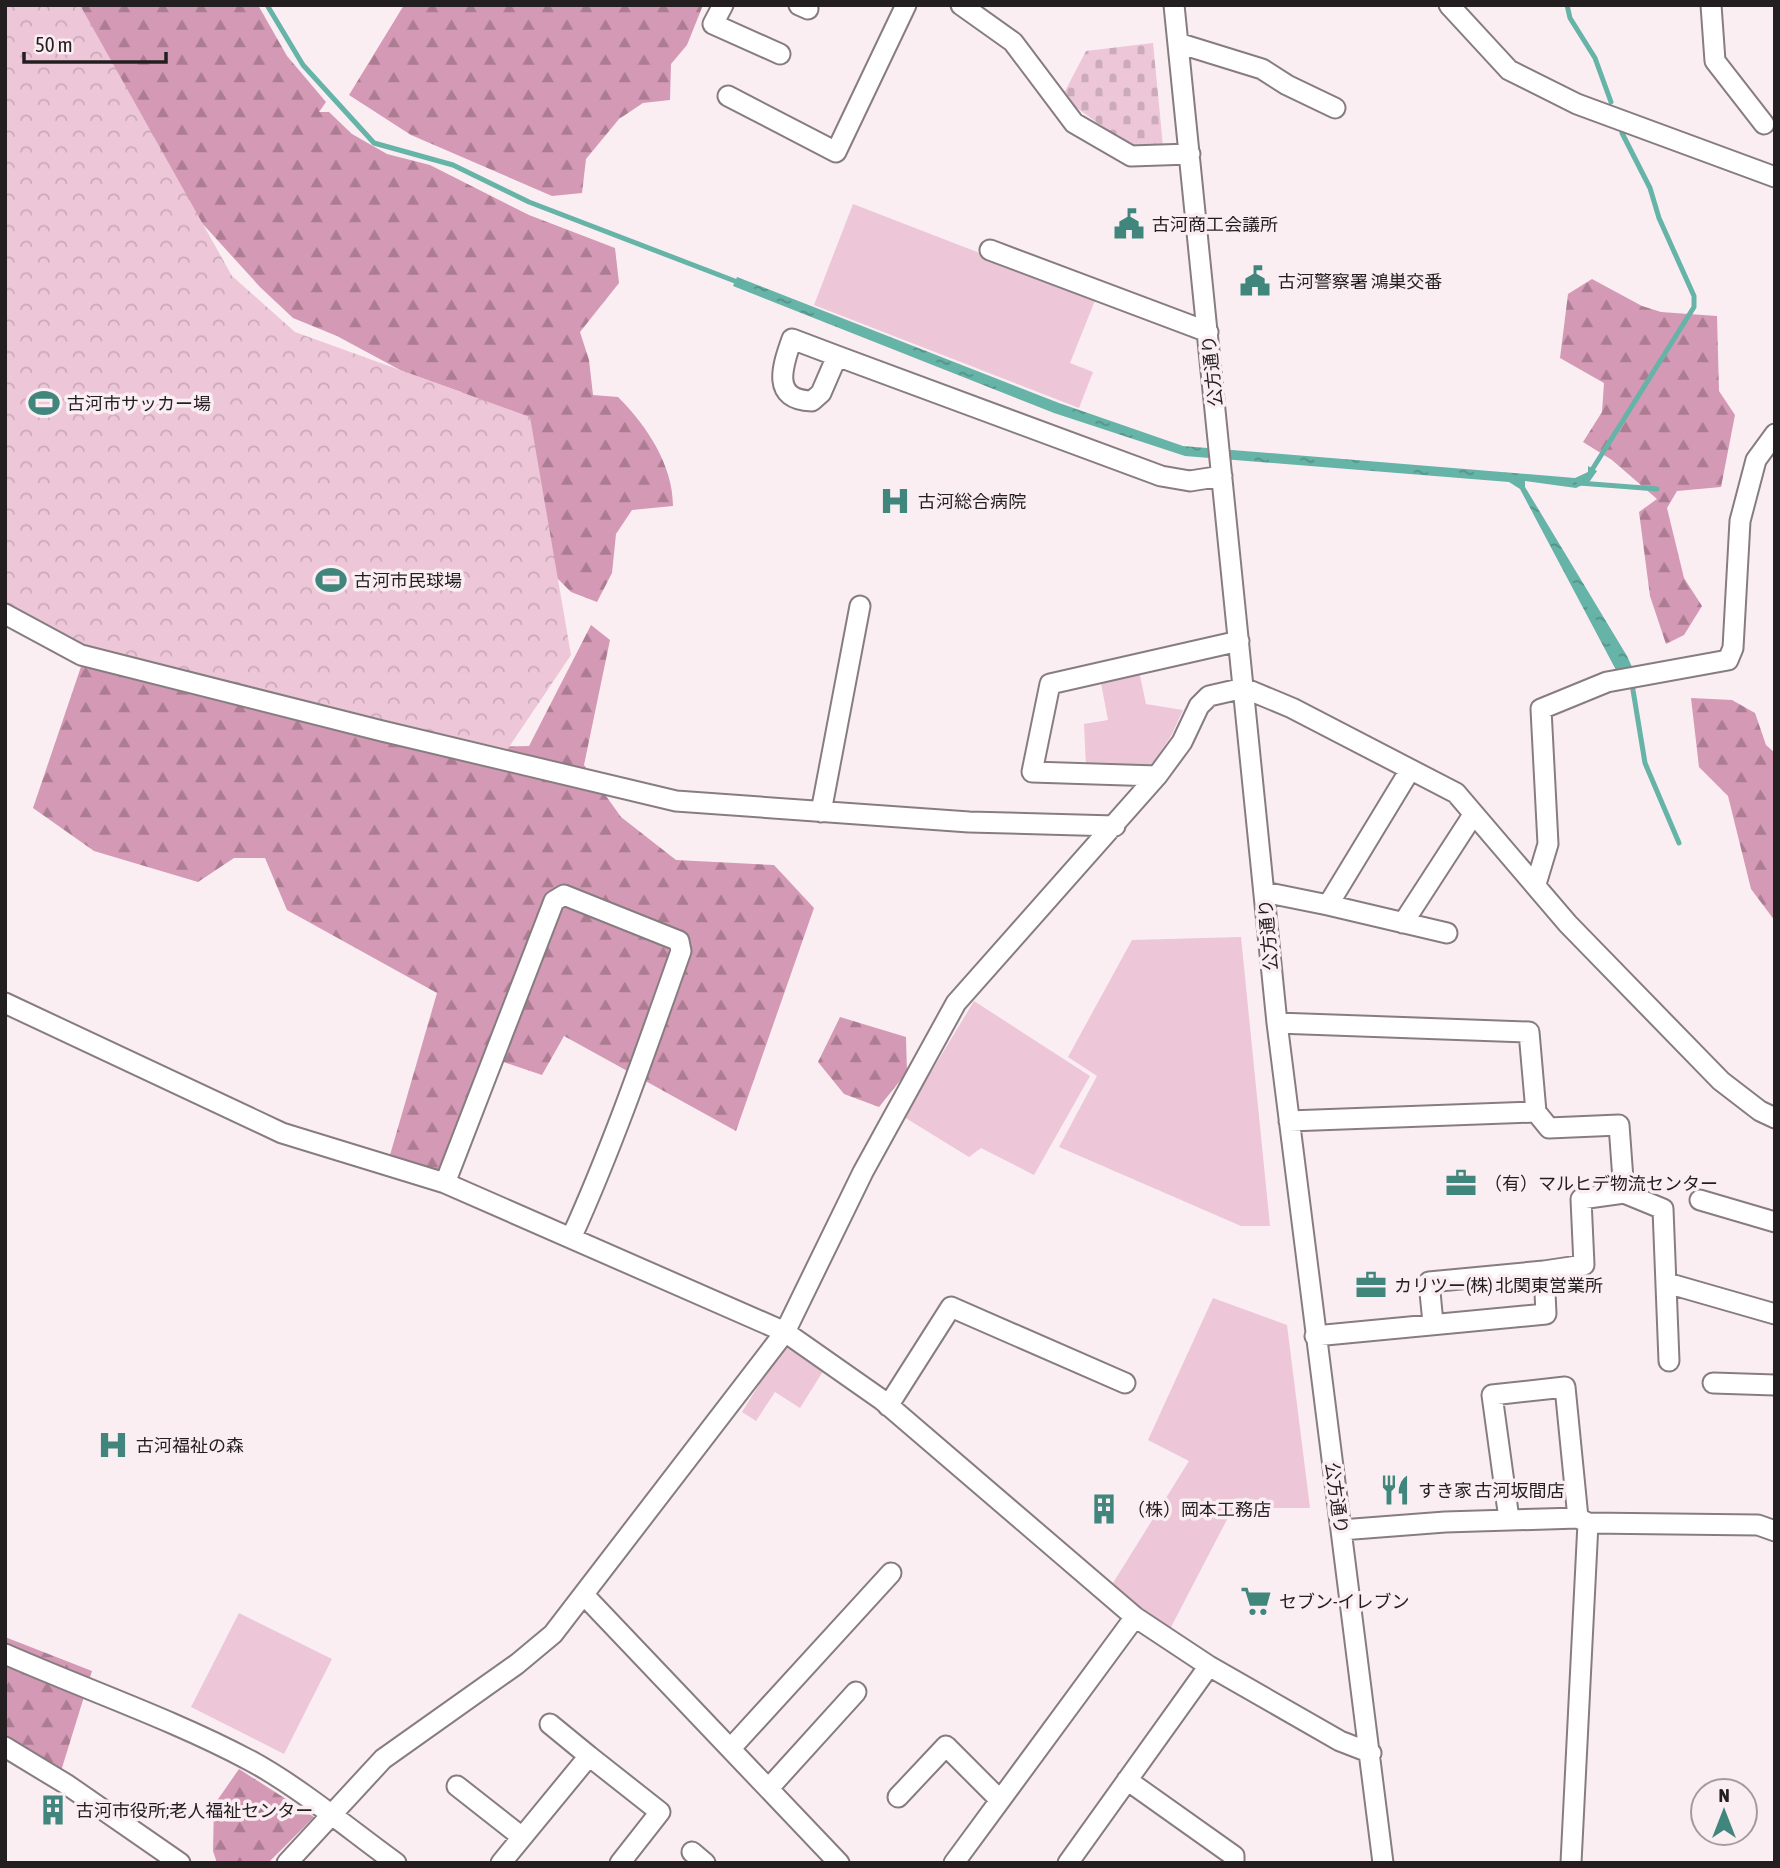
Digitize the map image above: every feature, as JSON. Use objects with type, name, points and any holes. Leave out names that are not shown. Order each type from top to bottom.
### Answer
[{"type":"street","points":[[723,5],[713,24],[780,54]]},
{"type":"street","points":[[728,96],[836,152],[906,5]]},
{"type":"street","points":[[961,5],[1013,42],[1074,123],[1131,156],[1190,155]]},
{"type":"street","name":"公方通り","points":[[1174,5],[1277,1023],[1383,1863]]},
{"type":"street","points":[[1449,5],[1509,70],[1577,104],[1775,177]]},
{"type":"street","points":[[1711,5],[1715,61],[1771,127]]},
{"type":"street","points":[[1178,43],[1262,69],[1287,85],[1335,108]]},
{"type":"street","points":[[989,250],[1208,332]]},
{"type":"street","points":[[837,356],[1161,476],[1190,481],[1222,476]]},
{"type":"street","points":[[1536,884],[1548,844],[1541,709],[1607,682],[1728,660],[1733,648],[1740,521],[1756,460],[1775,434]]},
{"type":"street","points":[[821,812],[860,606]]},
{"type":"street","points":[[5,614],[81,655],[676,801],[969,822],[1115,826]]},
{"type":"street","points":[[1157,776],[1032,772],[1050,684],[1238,641]]},
{"type":"street","points":[[287,1863],[383,1759],[517,1664],[553,1634],[584,1595],[785,1332],[863,1172],[956,1003],[1157,776],[1182,742],[1199,706],[1209,696],[1244,688],[1292,708],[1456,793],[1568,924],[1721,1081],[1760,1111],[1775,1118]]},
{"type":"street","points":[[1328,905],[1410,770]]},
{"type":"street","points":[[1403,923],[1473,815]]},
{"type":"street","points":[[1264,892],[1447,933]]},
{"type":"street","points":[[445,1183],[554,901],[564,895],[679,941],[681,951],[642,1062],[597,1182],[572,1236]]},
{"type":"street","points":[[5,1003],[282,1133],[445,1183],[572,1236],[785,1332],[888,1406],[1135,1617],[1209,1667],[1340,1741],[1371,1752]]},
{"type":"street","points":[[1277,1023],[1529,1032],[1536,1112],[1549,1128],[1619,1125],[1624,1193]]},
{"type":"street","points":[[1289,1121],[1536,1112]]},
{"type":"street","points":[[1433,1323],[1429,1282],[1584,1265],[1581,1199],[1624,1193],[1663,1209],[1669,1361]]},
{"type":"street","points":[[1700,1200],[1775,1222]]},
{"type":"street","points":[[1315,1336],[1546,1314],[1544,1271]]},
{"type":"street","points":[[1667,1283],[1775,1314]]},
{"type":"street","points":[[888,1406],[951,1307],[1125,1383]]},
{"type":"street","points":[[1713,1383],[1775,1385]]},
{"type":"street","points":[[1509,1519],[1492,1395],[1565,1387],[1583,1520],[1571,1863]]},
{"type":"street","points":[[1341,1530],[1509,1519],[1758,1525],[1775,1531]]},
{"type":"street","points":[[731,1748],[891,1573]]},
{"type":"street","points":[[584,1595],[839,1863]]},
{"type":"street","points":[[954,1863],[1135,1617]]},
{"type":"street","points":[[5,1654],[206,1739],[253,1762],[396,1863]]},
{"type":"street","points":[[1069,1863],[1209,1667]]},
{"type":"street","points":[[769,1787],[856,1692]]},
{"type":"street","points":[[550,1724],[660,1812],[620,1863]]},
{"type":"street","points":[[898,1797],[946,1746],[999,1799]]},
{"type":"street","points":[[5,1747],[158,1857],[180,1863]]},
{"type":"street","points":[[501,1863],[589,1756]]},
{"type":"street","points":[[1126,1780],[1234,1856],[1234,1863]]},
{"type":"street","points":[[457,1786],[522,1837]]},
{"type":"green space","points":[[5,5],[80,5],[232,276],[295,332],[530,417],[571,655],[501,759],[81,655],[5,614]]},
{"type":"green space","points":[[67,5],[258,5],[287,56],[326,102],[319,112],[329,112],[352,134],[387,154],[430,165],[529,215],[615,248],[619,283],[580,332],[589,360],[593,395],[618,397],[648,433],[663,461],[672,491],[673,506],[632,510],[616,534],[612,573],[597,602],[571,592],[533,554],[461,392],[402,371],[337,336],[293,318],[260,287],[201,222],[91,26]]},
{"type":"green space","points":[[404,5],[703,5],[687,45],[671,64],[670,100],[643,103],[619,119],[586,159],[582,193],[552,196],[411,135],[349,95]]},
{"type":"green space","points":[[1153,43],[1163,146],[1133,149],[1062,97],[1086,51]]},
{"type":"green space","points":[[853,204],[1096,298],[1070,363],[1093,372],[1079,408],[814,305]]},
{"type":"green space","points":[[1592,279],[1642,306],[1661,312],[1717,316],[1719,391],[1735,415],[1721,487],[1677,491],[1667,508],[1684,578],[1702,606],[1684,635],[1666,644],[1650,596],[1639,512],[1657,499],[1612,460],[1583,442],[1602,412],[1604,383],[1560,358],[1568,294]]},
{"type":"green space","points":[[591,625],[610,640],[584,765],[621,817],[676,860],[774,865],[814,908],[736,1131],[564,1036],[542,1075],[483,1055],[439,1172],[390,1155],[437,993],[287,910],[265,858],[234,858],[198,882],[94,851],[33,808],[87,649],[454,748],[529,746]]},
{"type":"green space","points":[[1139,671],[1146,704],[1183,710],[1171,736],[1148,771],[1086,767],[1084,724],[1108,720],[1101,683]]},
{"type":"green space","points":[[1691,698],[1732,700],[1755,713],[1766,745],[1775,753],[1775,921],[1751,889],[1728,796],[1699,767]]},
{"type":"green space","points":[[1241,937],[1270,1226],[1241,1226],[1059,1147],[1097,1076],[1068,1057],[1132,940]]},
{"type":"green space","points":[[974,1001],[1090,1076],[1034,1175],[981,1148],[969,1157],[904,1117]]},
{"type":"green space","points":[[840,1017],[906,1037],[907,1072],[879,1107],[844,1094],[818,1062]]},
{"type":"green space","points":[[1213,1298],[1287,1325],[1310,1508],[1233,1508],[1170,1629],[1142,1611],[1113,1583],[1189,1461],[1148,1440]]},
{"type":"green space","points":[[787,1340],[827,1365],[800,1408],[775,1392],[756,1421],[742,1412]]},
{"type":"green space","points":[[239,1613],[332,1659],[284,1754],[191,1707]]},
{"type":"green space","points":[[5,1637],[92,1671],[61,1771],[5,1739]]},
{"type":"green space","points":[[239,1769],[314,1817],[268,1863],[217,1863],[213,1851],[214,1805]]},
{"type":"water","points":[[737,277],[1059,403],[1183,446],[1575,478],[1588,472],[1588,466],[1597,471],[1590,481],[1576,488],[1525,481],[1525,487],[1627,656],[1639,682],[1625,687],[1520,489],[1509,482],[1185,456],[1054,413],[733,286]]},
{"type":"waterway","points":[[267,5],[303,65],[374,143],[453,165],[529,202],[740,283]]},
{"type":"waterway","points":[[1567,5],[1570,18],[1595,58],[1611,102]]},
{"type":"waterway","points":[[1590,473],[1694,307],[1694,296],[1659,218],[1650,188],[1622,133]]},
{"type":"waterway","points":[[1579,483],[1657,489]]},
{"type":"waterway","points":[[1632,684],[1645,763],[1679,843]]},
{"type":"place","name":"古河商工会議所","points":[[1129,224]]},
{"type":"place","name":"古河警察署 鴻巣交番","points":[[1255,281]]},
{"type":"place","name":"古河市サッカー場","points":[[44,403]]},
{"type":"place","name":"古河総合病院","points":[[895,501]]},
{"type":"place","name":"古河市民球場","points":[[331,580]]},
{"type":"place","name":"（有）マルヒデ物流センター","points":[[1461,1183]]},
{"type":"place","name":"カリツー(株) 北関東営業所","points":[[1371,1285]]},
{"type":"place","name":"古河福祉の森","points":[[113,1445]]},
{"type":"place","name":"すき家 古河坂間店","points":[[1395,1490]]},
{"type":"place","name":"（株）岡本工務店","points":[[1104,1509]]},
{"type":"place","name":"セブン-イレブン","points":[[1256,1601]]},
{"type":"place","name":"古河市役所;老人福祉センター","points":[[53,1810]]}]
